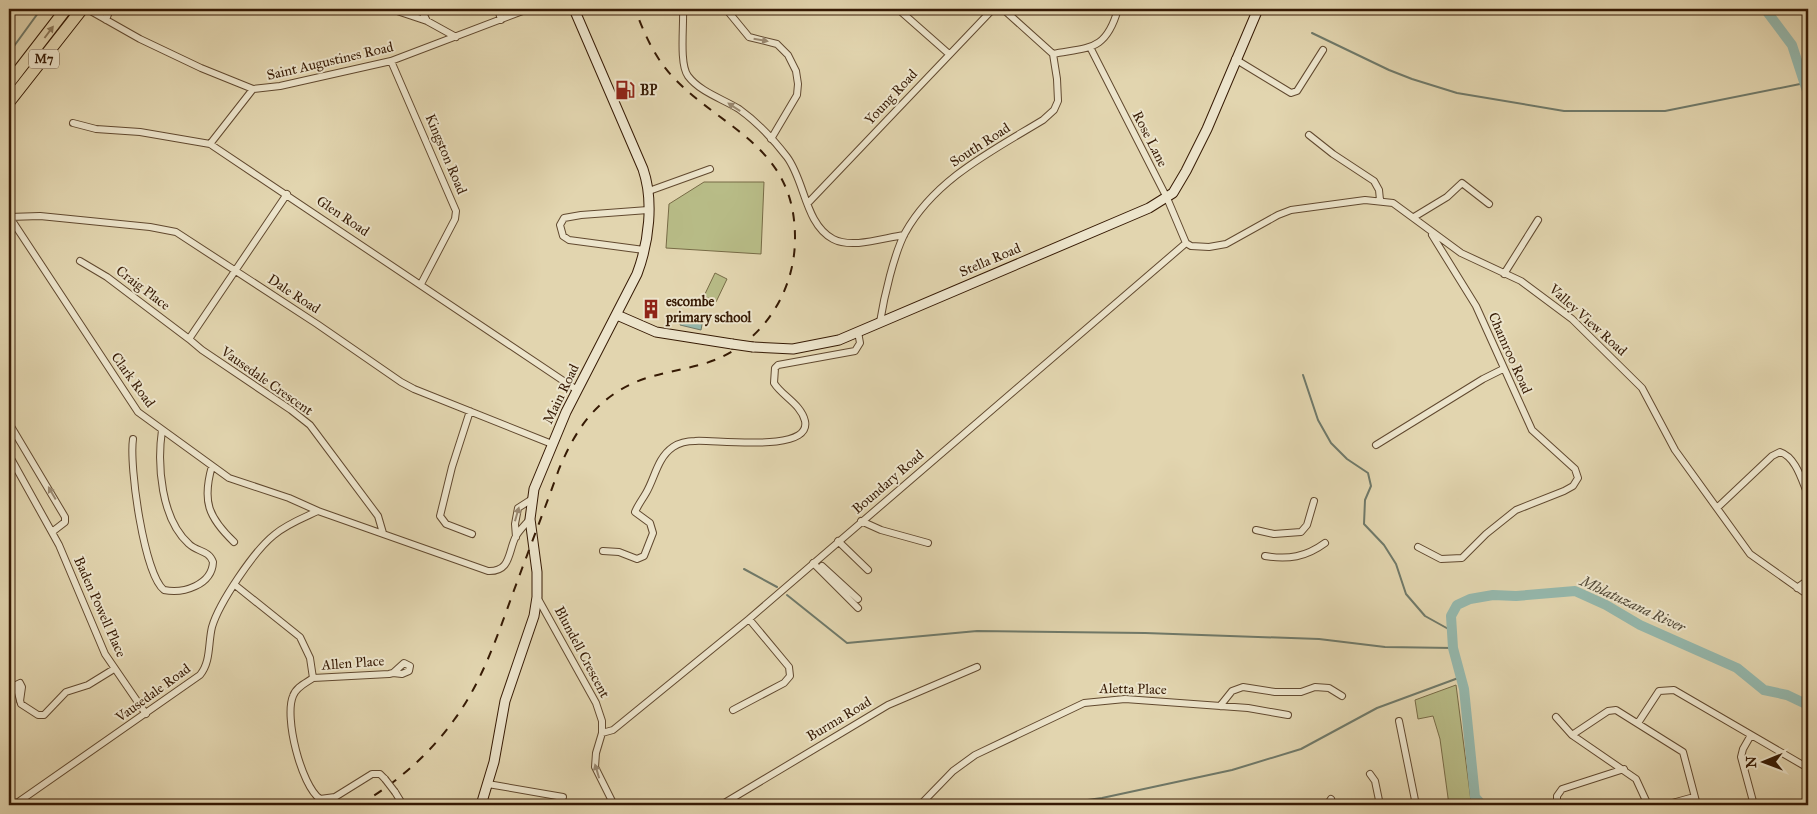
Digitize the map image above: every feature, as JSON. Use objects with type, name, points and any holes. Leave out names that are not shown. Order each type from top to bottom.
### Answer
[{"type":"highway","name":"M7","points":[[9,83],[66,9]]},
{"type":"highway","name":"M7","points":[[9,102],[82,11]]},
{"type":"main road","name":"Main Road","points":[[481,805],[488,784],[505,702],[534,616],[538,597],[537,572],[530,519],[532,499],[552,444],[577,390],[637,274],[644,250],[649,192],[643,169],[574,9]]},
{"type":"main road","name":"Stella Road","points":[[617,314],[656,332],[753,347],[780,349],[811,347],[839,340],[1149,208],[1167,198],[1178,186],[1198,149],[1258,9]]},
{"type":"street","points":[[106,20],[110,9]]},
{"type":"street","points":[[391,9],[428,21],[456,37]]},
{"type":"street","points":[[421,9],[428,21]]},
{"type":"street","points":[[498,9],[501,20]]},
{"type":"street","name":"Saint Augustines Road","points":[[82,11],[106,20],[201,68],[253,89],[280,86],[391,61],[528,9]]},
{"type":"street","points":[[683,9],[684,63],[688,76],[698,86],[740,110],[771,139],[792,164],[818,225],[834,240],[853,243],[904,235]]},
{"type":"street","points":[[726,9],[749,37],[777,44],[788,55],[796,71],[797,95],[771,139]]},
{"type":"street","points":[[898,9],[949,54]]},
{"type":"street","name":"Young Road","points":[[808,203],[993,9]]},
{"type":"street","points":[[1003,9],[1053,54],[1090,47],[1102,41],[1107,35],[1118,9]]},
{"type":"street","name":"Rose Lane","points":[[1090,47],[1167,198],[1186,243]]},
{"type":"street","points":[[1235,59],[1292,93],[1297,91],[1323,50]]},
{"type":"street","name":"South Road","points":[[880,322],[886,293],[904,235],[938,190],[956,174],[1054,110],[1058,94],[1053,54]]},
{"type":"street","name":"Kingston Road","points":[[391,61],[456,211],[454,219],[421,284]]},
{"type":"street","points":[[210,144],[253,89]]},
{"type":"street","name":"Glen Road","points":[[73,122],[96,129],[140,132],[210,144],[577,390]]},
{"type":"street","points":[[1309,135],[1374,180],[1379,190],[1380,200]]},
{"type":"street","points":[[649,192],[710,169]]},
{"type":"street","points":[[1414,217],[1446,197],[1462,183],[1489,204]]},
{"type":"street","points":[[189,340],[287,194]]},
{"type":"street","name":"Valley View Road","points":[[1186,243],[1191,246],[1217,246],[1233,242],[1278,215],[1291,210],[1380,200],[1393,203],[1461,253],[1521,281],[1555,304],[1642,388],[1675,450],[1750,554],[1808,595]]},
{"type":"street","points":[[644,250],[569,240],[563,236],[560,225],[564,218],[581,215],[648,210]]},
{"type":"street","name":"Dale Road","points":[[9,217],[40,216],[168,230],[186,237],[401,382],[414,389],[552,444]]},
{"type":"street","name":"Clark Road","points":[[9,217],[133,406],[145,418],[212,466],[238,482],[289,498],[318,511]]},
{"type":"street","points":[[1504,274],[1538,220]]},
{"type":"street","name":"Chamroo Road","points":[[1418,547],[1441,559],[1462,558],[1486,534],[1516,510],[1564,491],[1573,486],[1578,478],[1575,469],[1532,430],[1476,306],[1448,258],[1428,230]]},
{"type":"street","name":"Boundary Road","points":[[602,733],[612,730],[749,619],[1186,243]]},
{"type":"street","name":"Craig Place","points":[[80,261],[107,277],[189,340]]},
{"type":"street","points":[[602,551],[611,550],[637,559],[644,556],[653,533],[650,523],[635,512],[647,492],[652,477],[673,447],[693,441],[762,443],[781,441],[802,433],[805,423],[804,418],[774,383],[775,368],[778,365],[856,351],[860,343],[858,332]]},
{"type":"street","name":"Vausedale Crescent","points":[[189,340],[304,419],[371,506],[381,522],[383,533]]},
{"type":"street","points":[[1376,444],[1483,379],[1503,369]]},
{"type":"street","points":[[470,410],[452,466],[440,516],[446,524],[472,534]]},
{"type":"street","points":[[9,423],[65,517],[65,522],[52,532]]},
{"type":"street","points":[[133,439],[133,477],[152,570],[158,584],[164,590],[176,592],[189,589],[207,576],[212,570],[213,562],[206,553],[188,543],[171,515],[164,488],[161,452],[162,430]]},
{"type":"street","points":[[1717,508],[1772,456],[1780,452],[1785,454],[1795,465],[1808,495]]},
{"type":"street","name":"Baden Powell Place","points":[[9,455],[52,532],[94,632],[114,670],[146,714]]},
{"type":"street","points":[[212,466],[207,491],[210,512],[214,522],[234,542]]},
{"type":"street","points":[[516,537],[516,512],[523,503],[532,499]]},
{"type":"street","points":[[1256,530],[1274,534],[1301,532],[1307,525],[1314,500]]},
{"type":"street","points":[[318,511],[488,571],[496,572],[506,564],[516,537],[530,519]]},
{"type":"street","name":"Vausedale Road","points":[[14,805],[194,680],[205,669],[212,626],[221,606],[235,585],[272,536],[297,520],[318,511]]},
{"type":"street","points":[[861,521],[880,530],[928,543]]},
{"type":"street","points":[[838,541],[868,570]]},
{"type":"street","points":[[1265,556],[1288,558],[1299,556],[1325,543]]},
{"type":"street","points":[[815,562],[858,599]]},
{"type":"street","points":[[815,562],[858,608]]},
{"type":"street","points":[[1797,588],[1808,580]]},
{"type":"street","points":[[235,585],[300,637],[310,658],[314,678],[297,689],[293,695],[291,710],[297,759],[313,792],[320,799],[330,799],[372,774],[380,774],[386,778],[403,805]]},
{"type":"street","name":"Blundell Crescent","points":[[538,597],[596,703],[602,721],[602,733],[596,753],[595,767],[614,805]]},
{"type":"street","points":[[733,710],[784,683],[790,676],[789,667],[749,619]]},
{"type":"street","name":"Burma Road","points":[[722,805],[888,705],[977,666]]},
{"type":"street","points":[[20,701],[33,712],[44,715],[66,692],[88,685],[114,670]]},
{"type":"street","name":"Allen Place","points":[[314,678],[393,673]]},
{"type":"street","points":[[1220,706],[1232,691],[1243,687],[1275,692],[1301,692],[1315,687],[1329,688],[1342,696]]},
{"type":"street","points":[[1638,723],[1654,695],[1668,688],[1685,695],[1808,768]]},
{"type":"street","name":"Aletta Place","points":[[920,805],[953,771],[976,755],[1084,703],[1125,699],[1220,706],[1288,715]]},
{"type":"street","points":[[1572,735],[1586,724],[1613,710],[1621,712],[1683,752],[1697,805]]},
{"type":"street","points":[[1556,717],[1572,735],[1624,769],[1639,782],[1648,805]]},
{"type":"street","points":[[1399,721],[1416,805]]},
{"type":"street","points":[[1751,735],[1743,749],[1742,757],[1754,805]]},
{"type":"street","points":[[1557,805],[1557,796],[1562,789],[1624,769]]},
{"type":"street","points":[[1370,774],[1375,780],[1380,805]]},
{"type":"street","points":[[488,784],[563,797]]},
{"type":"street","points":[[1664,805],[1694,797]]},
{"type":"green space","points":[[704,182],[764,182],[761,254],[666,248],[669,204]]},
{"type":"green space","points":[[715,273],[727,279],[716,302],[704,296]]},
{"type":"green space","points":[[1456,685],[1471,801],[1474,805],[1449,805],[1440,739],[1433,716],[1418,719],[1415,700]]},
{"type":"water","points":[[682,314],[703,319],[701,330],[680,325]]},
{"type":"waterway","points":[[9,53],[41,9]]},
{"type":"waterway","name":"Mhlatuzana River","points":[[1765,9],[1792,45],[1808,94]]},
{"type":"waterway","points":[[1312,33],[1389,70],[1457,93],[1564,111],[1665,111],[1805,83]]},
{"type":"waterway","points":[[1303,375],[1318,420],[1331,443],[1347,459],[1368,473],[1371,486],[1365,500],[1364,524],[1384,545],[1396,564],[1406,594],[1425,616],[1452,631]]},
{"type":"waterway","points":[[744,569],[777,587]]},
{"type":"waterway","name":"Mhlatuzana River","points":[[1482,805],[1475,797],[1464,689],[1453,648],[1451,616],[1457,605],[1470,599],[1493,595],[1516,596],[1575,591],[1606,605],[1640,625],[1737,668],[1764,690],[1787,695],[1808,705]]},
{"type":"waterway","points":[[787,595],[847,643],[977,631],[1145,633],[1319,639],[1385,647],[1453,648]]},
{"type":"waterway","points":[[1051,805],[1102,798],[1232,770],[1301,749],[1377,708],[1461,677]]},
{"type":"railway","points":[[359,805],[399,778],[434,745],[454,720],[473,690],[495,642],[559,469],[570,445],[583,424],[599,406],[620,390],[640,380],[703,364],[723,356],[741,345],[757,332],[770,316],[781,298],[789,278],[794,257],[795,236],[791,205],[782,180],[769,160],[752,142],[691,94],[671,75],[659,60],[650,44],[635,9]]},
{"type":"place","name":"BP","points":[[625,90]]},
{"type":"place","name":"escombe primary school","points":[[651,309]]}]
